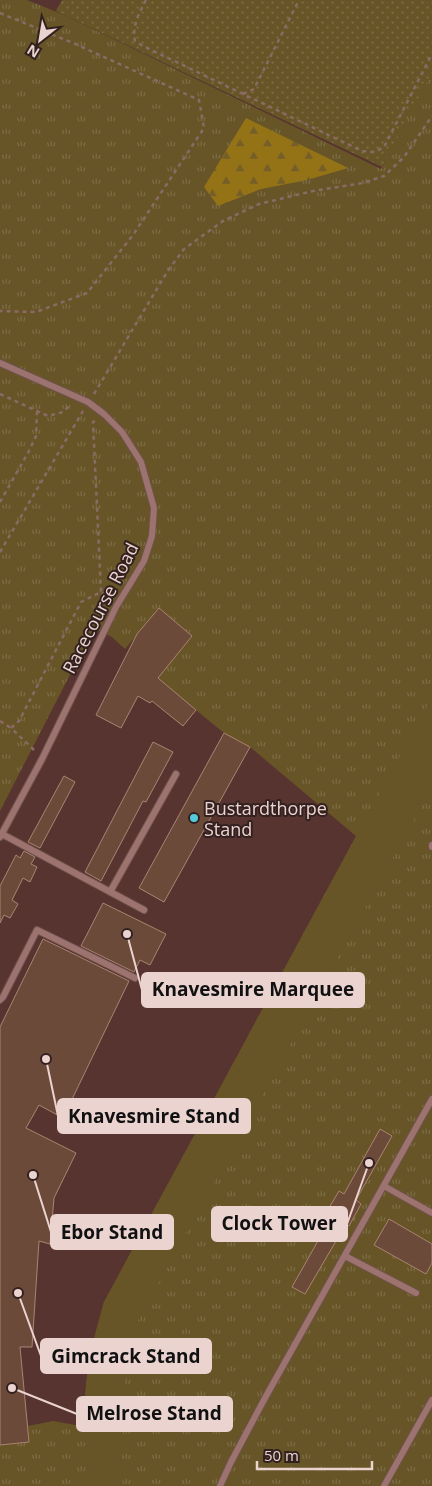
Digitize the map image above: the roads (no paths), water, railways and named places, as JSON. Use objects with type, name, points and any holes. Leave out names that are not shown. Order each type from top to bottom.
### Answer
[{"type":"lane","name":"Racecourse Road","points":[[0,363],[88,402],[104,414],[122,432],[141,462],[154,508],[152,536],[144,561],[116,607],[42,759],[1,836]]},
{"type":"lane","points":[[110,892],[176,774]]},
{"type":"lane","points":[[1,836],[144,910]]},
{"type":"lane","points":[[0,1000],[4,997],[37,930],[136,978]]},
{"type":"lane","points":[[220,1486],[261,1406],[432,1099]]},
{"type":"lane","points":[[384,1186],[432,1213]]},
{"type":"lane","points":[[345,1256],[416,1293]]},
{"type":"lane","points":[[384,1486],[432,1400]]},
{"type":"place","name":"Bustardthorpe Stand","points":[[194,818]]},
{"type":"place","name":"Knavesmire Marquee","points":[[127,934]]},
{"type":"place","name":"Knavesmire Stand","points":[[46,1059]]},
{"type":"place","name":"Clock Tower","points":[[369,1163]]},
{"type":"place","name":"Ebor Stand","points":[[33,1175]]},
{"type":"place","name":"Gimcrack Stand","points":[[18,1293]]},
{"type":"place","name":"Melrose Stand","points":[[12,1388]]}]
